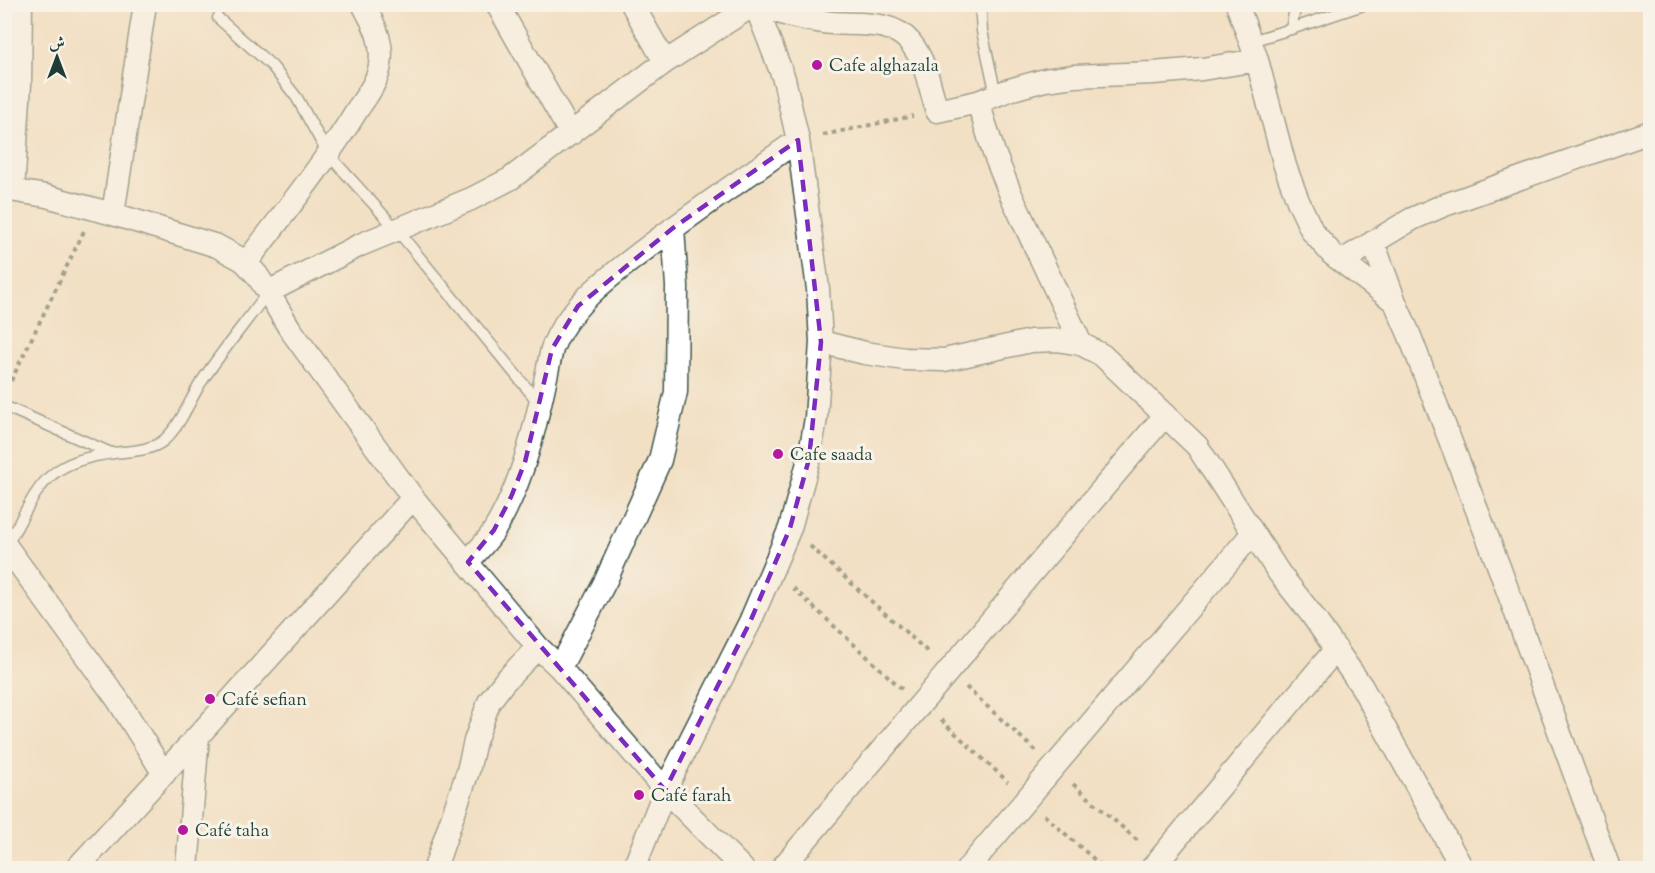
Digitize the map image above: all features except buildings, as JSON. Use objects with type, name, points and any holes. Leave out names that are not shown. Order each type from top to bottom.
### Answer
[{"type":"street","points":[[21,4],[20,84],[9,189],[46,196],[217,246],[246,263],[257,275],[290,329],[413,498],[538,647],[560,668],[666,790],[742,868]]},
{"type":"street","points":[[104,212],[145,4]]},
{"type":"street","points":[[246,263],[328,154],[370,89],[380,67],[381,48],[375,27],[363,4]]},
{"type":"street","points":[[497,4],[571,134]]},
{"type":"street","points":[[632,4],[665,62]]},
{"type":"street","points":[[268,292],[360,246],[471,199],[510,179],[665,62],[755,4]]},
{"type":"street","points":[[755,4],[799,18],[830,23],[887,27],[900,33],[910,42],[921,60],[937,111],[987,99],[1026,84],[1046,80],[1074,76],[1153,73],[1212,67],[1254,50]]},
{"type":"street","points":[[634,868],[666,790],[750,622],[790,528],[811,449],[820,381],[821,342],[818,289],[798,140],[784,79],[755,4]]},
{"type":"street","points":[[1237,4],[1254,50],[1282,157],[1312,231],[1332,254],[1395,302]]},
{"type":"street","points":[[987,99],[994,153],[1011,195],[1081,344]]},
{"type":"street","points":[[1342,261],[1412,219],[1442,206],[1650,132]]},
{"type":"street","points":[[468,562],[494,530],[511,497],[525,462],[554,341],[578,306],[608,278],[673,228],[798,140]]},
{"type":"street","points":[[560,668],[606,580],[660,460],[675,392],[677,286],[673,228]]},
{"type":"street","points":[[1373,242],[1490,545],[1609,868]]},
{"type":"street","points":[[821,342],[905,359],[944,360],[1031,341],[1057,340],[1081,344],[1102,355],[1197,446],[1218,476],[1252,534],[1362,687],[1462,868]]},
{"type":"street","points":[[782,868],[1166,415]]},
{"type":"street","points":[[77,868],[413,498]]},
{"type":"street","points":[[968,868],[1252,534]]},
{"type":"street","points":[[5,547],[118,700],[164,774]]},
{"type":"street","points":[[435,868],[489,702],[504,682],[538,647]]},
{"type":"street","points":[[1156,864],[1336,650]]},
{"type":"street","points":[[187,868],[198,736]]},
{"type":"lane","points":[[980,4],[987,99]]},
{"type":"lane","points":[[1291,29],[1296,4]]},
{"type":"lane","points":[[1254,50],[1291,29],[1366,4]]},
{"type":"lane","points":[[218,18],[272,66],[297,98],[328,154],[397,230],[539,404]]},
{"type":"lane","points":[[5,547],[38,488],[62,466],[74,461],[157,445],[165,439],[175,427],[201,383],[268,292]]},
{"type":"lane","points":[[4,405],[112,453]]},
{"type":"path","points":[[798,140],[937,111]]},
{"type":"path","points":[[4,395],[104,212]]},
{"type":"path","points":[[790,528],[949,671],[1156,864]]},
{"type":"highlighted area","points":[[798,140],[821,342],[809,459],[790,528],[750,622],[665,790],[468,562],[494,530],[511,497],[525,462],[552,349],[578,306],[673,228]]},
{"type":"place","name":"Cafe alghazala","points":[[817,65]]},
{"type":"place","name":"Cafe saada","points":[[778,454]]},
{"type":"place","name":"Café sefian","points":[[210,699]]},
{"type":"place","name":"Café farah","points":[[639,795]]},
{"type":"place","name":"Café taha","points":[[183,830]]}]
